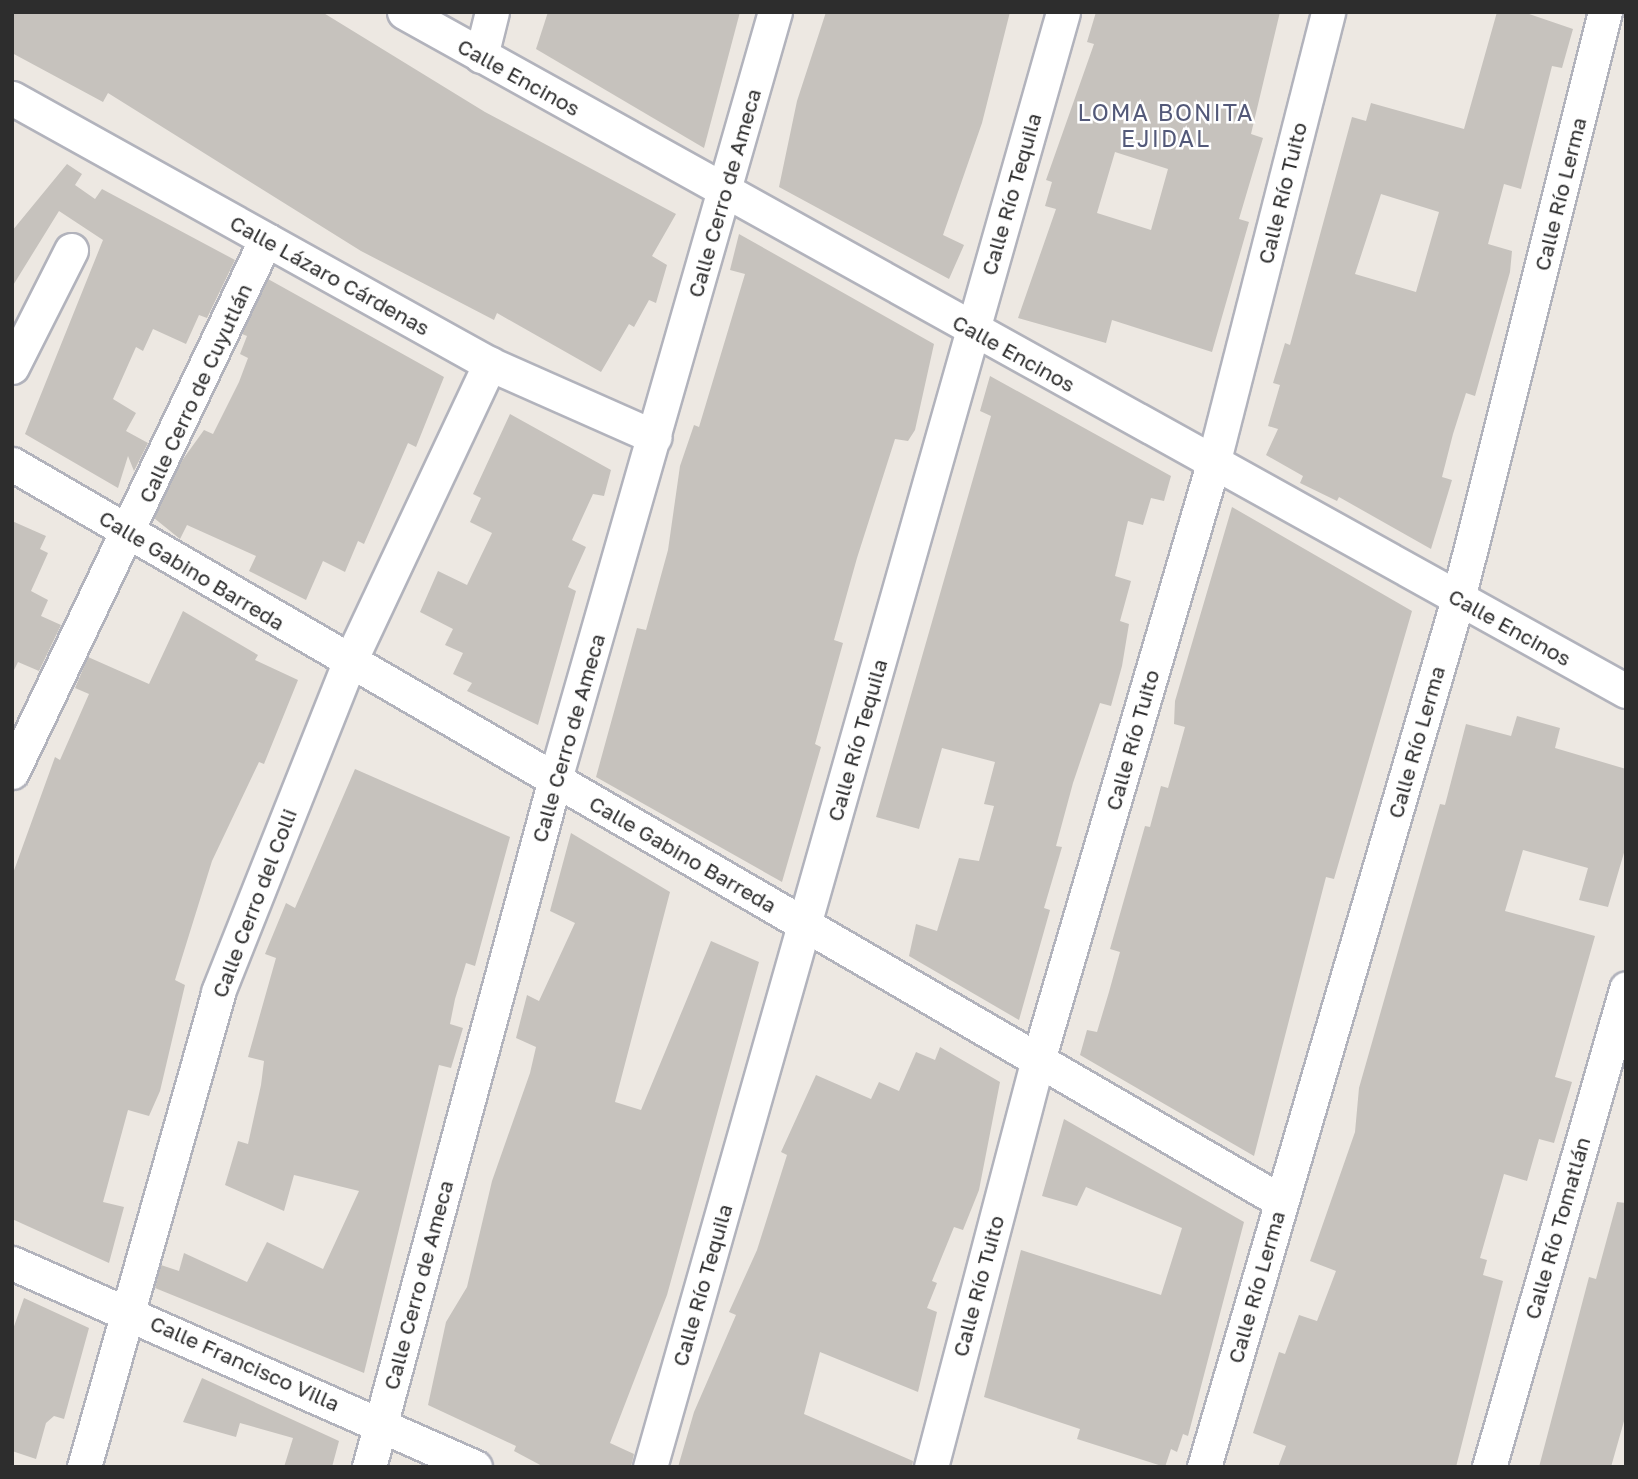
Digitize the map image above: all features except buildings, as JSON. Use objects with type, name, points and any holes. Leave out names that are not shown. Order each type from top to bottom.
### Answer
[{"type":"street","name":"Calle Encinos","points":[[404,12],[1213,464],[1626,691]]},
{"type":"street","points":[[481,55],[492,12]]},
{"type":"street","name":"Calle Cerro de Ameca","points":[[369,1467],[555,779],[775,12]]},
{"type":"street","name":"Calle Río Tequila","points":[[650,1467],[1063,12]]},
{"type":"street","name":"Calle Río Tuito","points":[[931,1467],[1038,1060],[1213,464],[1328,12]]},
{"type":"street","name":"Calle Río Lerma","points":[[1204,1467],[1458,599],[1605,12]]},
{"type":"street","name":"Calle Lázaro Cárdenas","points":[[12,98],[490,364],[655,437]]},
{"type":"street","name":"Calle Cerro de Cuyutlán","points":[[12,772],[131,533],[266,239]]},
{"type":"street","points":[[12,367],[71,250]]},
{"type":"street","name":"Calle Cerro del Colli","points":[[84,1467],[218,992],[349,663],[490,364]]},
{"type":"street","name":"Calle Gabino Barreda","points":[[12,464],[349,663],[555,779],[1281,1200]]},
{"type":"street","name":"Calle Río Tomatlán","points":[[1489,1467],[1626,988]]},
{"type":"street","name":"Calle Francisco Villa","points":[[12,1263],[128,1311],[475,1467]]},
{"type":"district","name":"LOMA BONITA EJIDAL","points":[[1166,125]]}]
